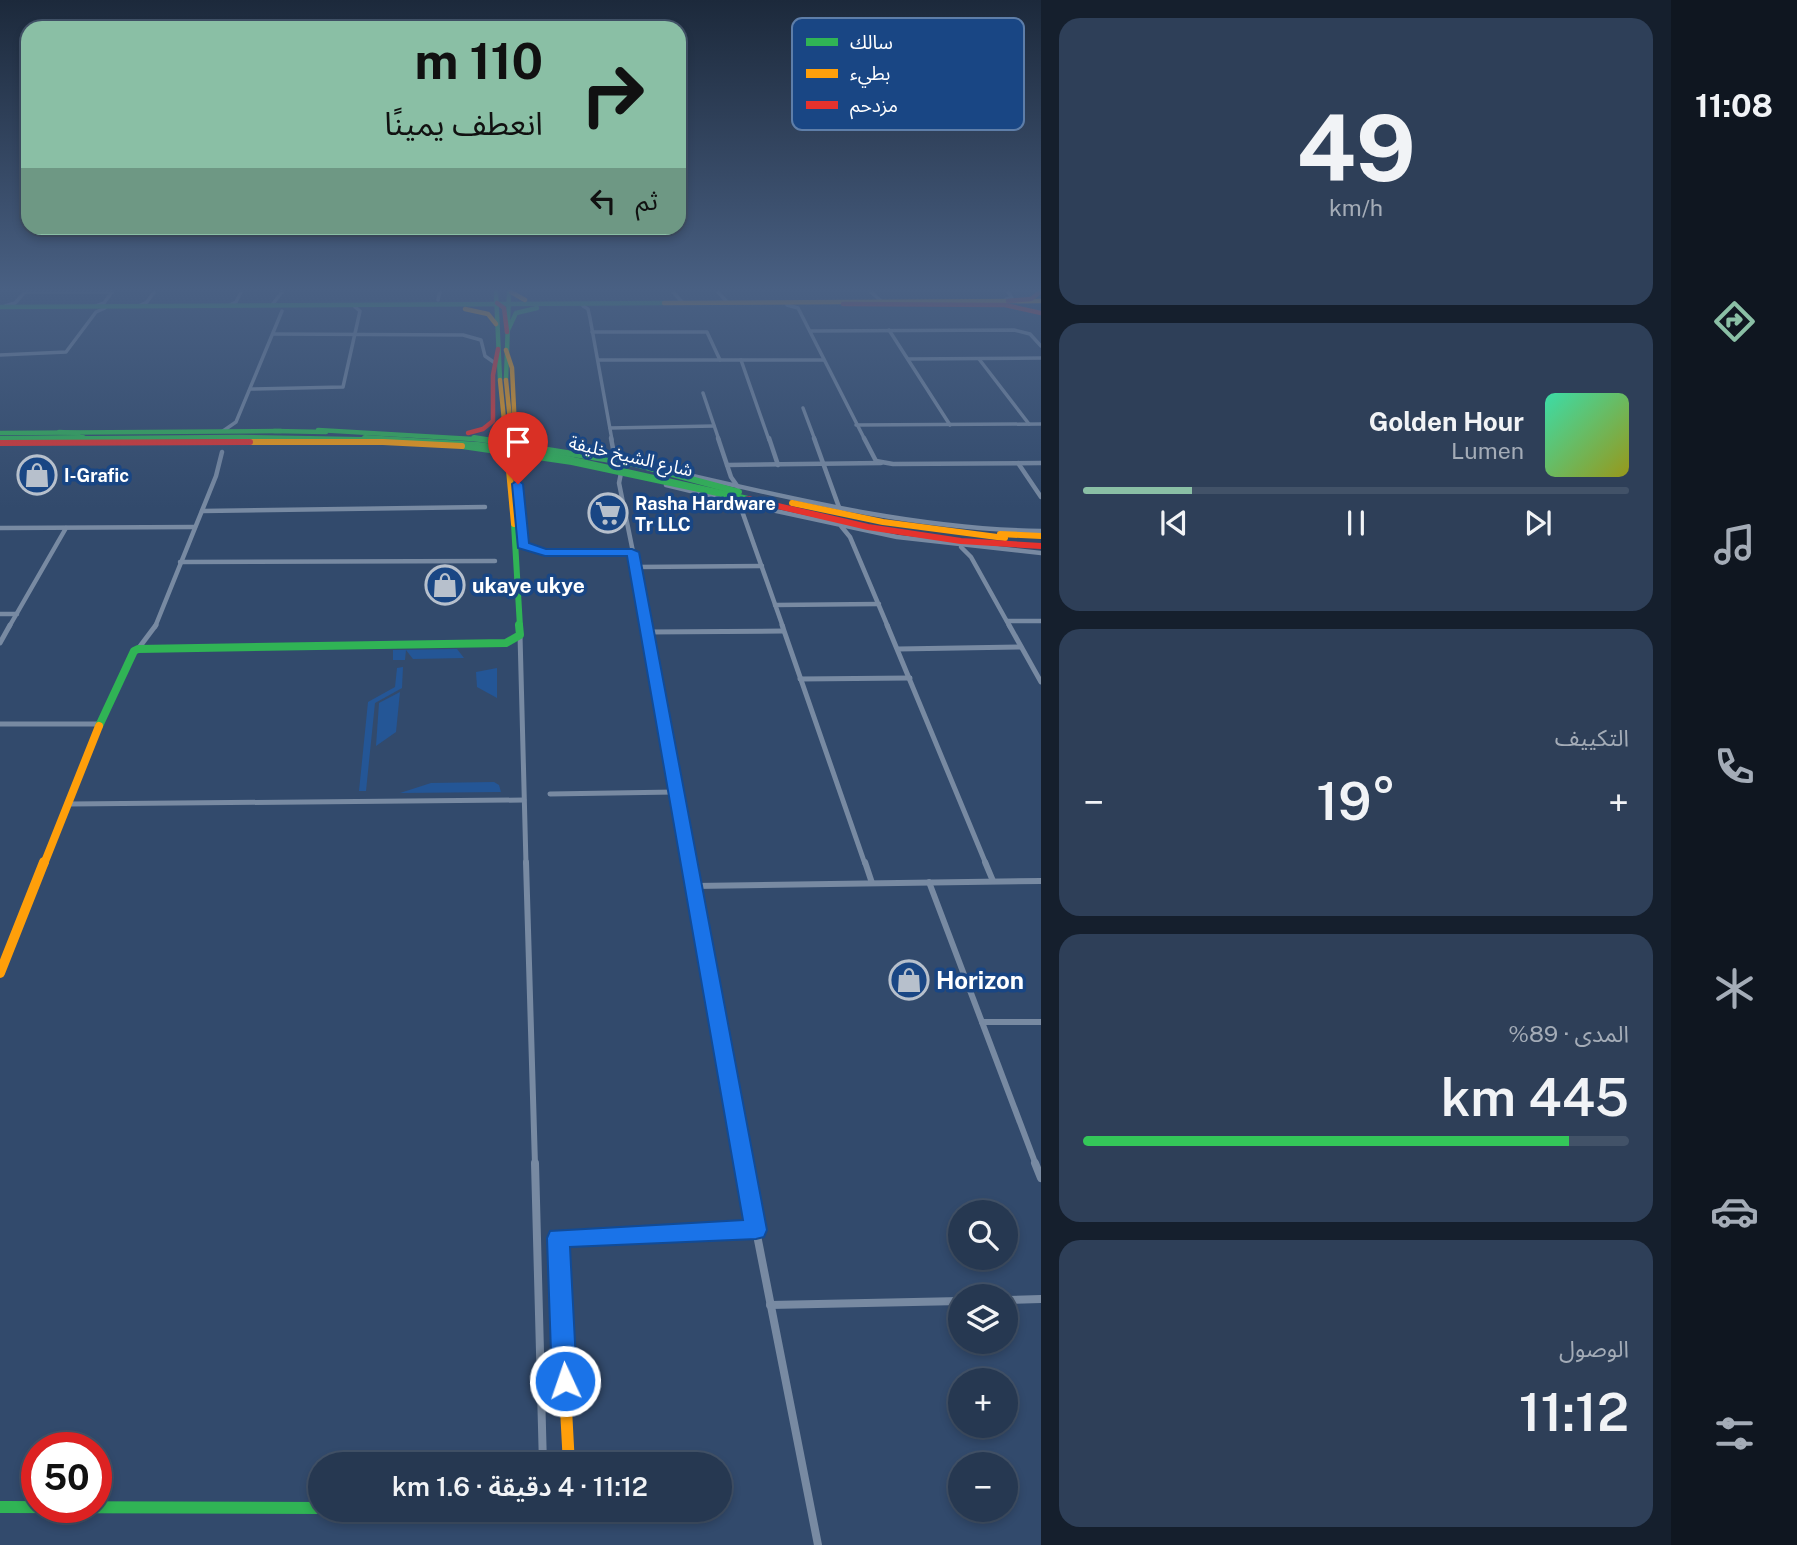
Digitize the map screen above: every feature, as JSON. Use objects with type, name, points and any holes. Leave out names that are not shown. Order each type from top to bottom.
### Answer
[{"type":"main road","points":[[0,438],[59,432],[467,433],[490,425],[495,364]]},
{"type":"main road","points":[[0,974],[128,658],[138,649],[497,645],[520,635],[517,523],[502,364]]},
{"type":"main road","points":[[510,364],[515,430],[524,439],[544,446]]},
{"type":"main road","points":[[269,431],[505,451],[654,481],[736,491]]},
{"type":"main road","points":[[59,432],[135,435]]},
{"type":"main road","points":[[433,434],[544,446],[618,459],[736,491]]},
{"type":"main road","name":"شارع الشيخ خليفة","points":[[0,438],[135,435],[477,441],[554,451],[883,522],[1040,543]]},
{"type":"main road","points":[[0,438],[385,439]]},
{"type":"main road","name":"شارع الشيخ خليفة","points":[[0,438],[417,440],[509,449],[581,460],[736,491],[776,506],[877,528],[996,544],[1040,543]]},
{"type":"main road","points":[[300,439],[385,439]]},
{"type":"main road","points":[[750,507],[776,506]]},
{"type":"main road","points":[[517,523],[523,545],[545,553],[632,552],[756,1230],[558,1238],[568,1452]]},
{"type":"main road","points":[[967,534],[1024,536],[1040,543]]},
{"type":"main road","points":[[0,1507],[308,1508]]},
{"type":"street","points":[[223,431],[236,422],[261,364]]},
{"type":"street","points":[[251,389],[342,388],[348,364]]},
{"type":"street","points":[[599,364],[618,459],[719,482],[736,491],[1040,543]]},
{"type":"street","points":[[742,364],[778,465]]},
{"type":"street","points":[[826,364],[872,457],[884,463]]},
{"type":"street","points":[[911,364],[950,425]]},
{"type":"street","points":[[983,364],[1029,424]]},
{"type":"street","points":[[703,393],[736,491]]},
{"type":"street","points":[[803,408],[826,464],[840,510]]},
{"type":"street","points":[[236,422],[238,429],[269,431]]},
{"type":"street","points":[[856,425],[1041,424]]},
{"type":"street","points":[[610,428],[714,426]]},
{"type":"street","points":[[138,649],[151,636],[202,510],[222,452]]},
{"type":"street","points":[[1017,463],[1041,497]]},
{"type":"street","points":[[727,465],[1041,463]]},
{"type":"street","points":[[621,473],[619,484],[632,552]]},
{"type":"street","points":[[719,482],[732,477]]},
{"type":"street","points":[[654,481],[732,501],[742,512],[872,883]]},
{"type":"street","points":[[825,506],[836,502]]},
{"type":"street","points":[[202,510],[485,507]]},
{"type":"street","points":[[742,512],[750,507],[864,531],[981,548],[1040,543]]},
{"type":"street","points":[[841,526],[850,537],[879,604],[993,881]]},
{"type":"street","points":[[0,528],[195,527]]},
{"type":"street","points":[[0,643],[66,528]]},
{"type":"street","points":[[850,537],[864,531]]},
{"type":"street","points":[[956,545],[971,557],[1041,682]]},
{"type":"street","points":[[971,557],[972,551],[981,548]]},
{"type":"street","points":[[180,562],[495,561]]},
{"type":"street","points":[[635,567],[762,566]]},
{"type":"street","points":[[775,605],[879,604]]},
{"type":"street","points":[[0,614],[17,614]]},
{"type":"street","points":[[1007,621],[1041,621]]},
{"type":"street","points":[[646,632],[783,631]]},
{"type":"street","points":[[520,635],[543,1452]]},
{"type":"street","points":[[898,649],[1021,647]]},
{"type":"street","points":[[800,679],[910,678]]},
{"type":"street","points":[[0,724],[100,724]]},
{"type":"street","points":[[550,794],[675,792]]},
{"type":"street","points":[[69,804],[524,800]]},
{"type":"street","points":[[692,886],[1041,881]]},
{"type":"street","points":[[929,882],[1041,1178]]},
{"type":"street","points":[[982,1022],[1041,1022]]},
{"type":"street","points":[[756,1230],[818,1545]]},
{"type":"street","points":[[1018,1300],[1041,1299]]},
{"type":"street","points":[[770,1305],[948,1301]]},
{"type":"shaded area","points":[[457,649],[464,658],[413,659],[406,650],[405,660],[393,660],[393,650]]},
{"type":"shaded area","points":[[403,667],[402,688],[375,703],[366,791],[359,791],[368,702],[395,687],[397,668]]},
{"type":"shaded area","points":[[497,668],[497,698],[477,687],[476,672]]},
{"type":"shaded area","points":[[400,692],[396,732],[376,746],[379,703]]},
{"type":"shaded area","points":[[494,782],[499,785],[501,792],[400,793],[431,783]]},
{"type":"traffic: fast","points":[[499,364],[500,380]]},
{"type":"traffic: fast","points":[[506,380],[507,364]]},
{"type":"traffic: fast","points":[[318,430],[425,434],[531,445],[635,464],[739,492]]},
{"type":"traffic: fast","points":[[274,431],[326,432]]},
{"type":"traffic: fast","points":[[0,433],[281,431]]},
{"type":"traffic: fast","points":[[59,432],[79,433]]},
{"type":"traffic: fast","points":[[0,439],[299,437],[478,445],[580,460],[748,499]]},
{"type":"traffic: fast","points":[[462,446],[572,462],[727,495]]},
{"type":"traffic: fast","points":[[521,523],[523,545],[546,553],[633,552],[747,1179]]},
{"type":"traffic: fast","points":[[99,726],[134,651],[138,649],[506,643],[520,635],[514,524]]},
{"type":"traffic: fast","points":[[0,1507],[308,1508]]},
{"type":"traffic: slow","points":[[511,364],[515,430],[528,441]]},
{"type":"traffic: slow","points":[[500,380],[514,524]]},
{"type":"traffic: slow","points":[[506,380],[521,523]]},
{"type":"traffic: slow","points":[[250,442],[383,442],[462,446]]},
{"type":"traffic: slow","points":[[792,503],[883,522],[1005,538]]},
{"type":"traffic: slow","points":[[1000,534],[1041,536]]},
{"type":"traffic: slow","points":[[0,973],[99,726]]},
{"type":"traffic: slow","points":[[568,1452],[557,1239],[563,1236],[756,1230],[747,1179]]},
{"type":"traffic: jam","points":[[468,433],[483,429],[493,421],[495,364]]},
{"type":"traffic: jam","points":[[0,443],[250,442]]},
{"type":"traffic: jam","points":[[748,499],[868,527],[961,541],[1041,546]]},
{"type":"place","name":"I-Grafic","points":[[37,475]]},
{"type":"place","name":"Rasha Hardware Tr LLC","points":[[608,513]]},
{"type":"place","name":"ukaye ukye","points":[[445,585]]},
{"type":"place","name":"Horizon","points":[[909,980]]},
{"type":"route","points":[[518,484],[523,545],[545,553],[632,552],[756,1230],[558,1238],[565,1381]]}]
